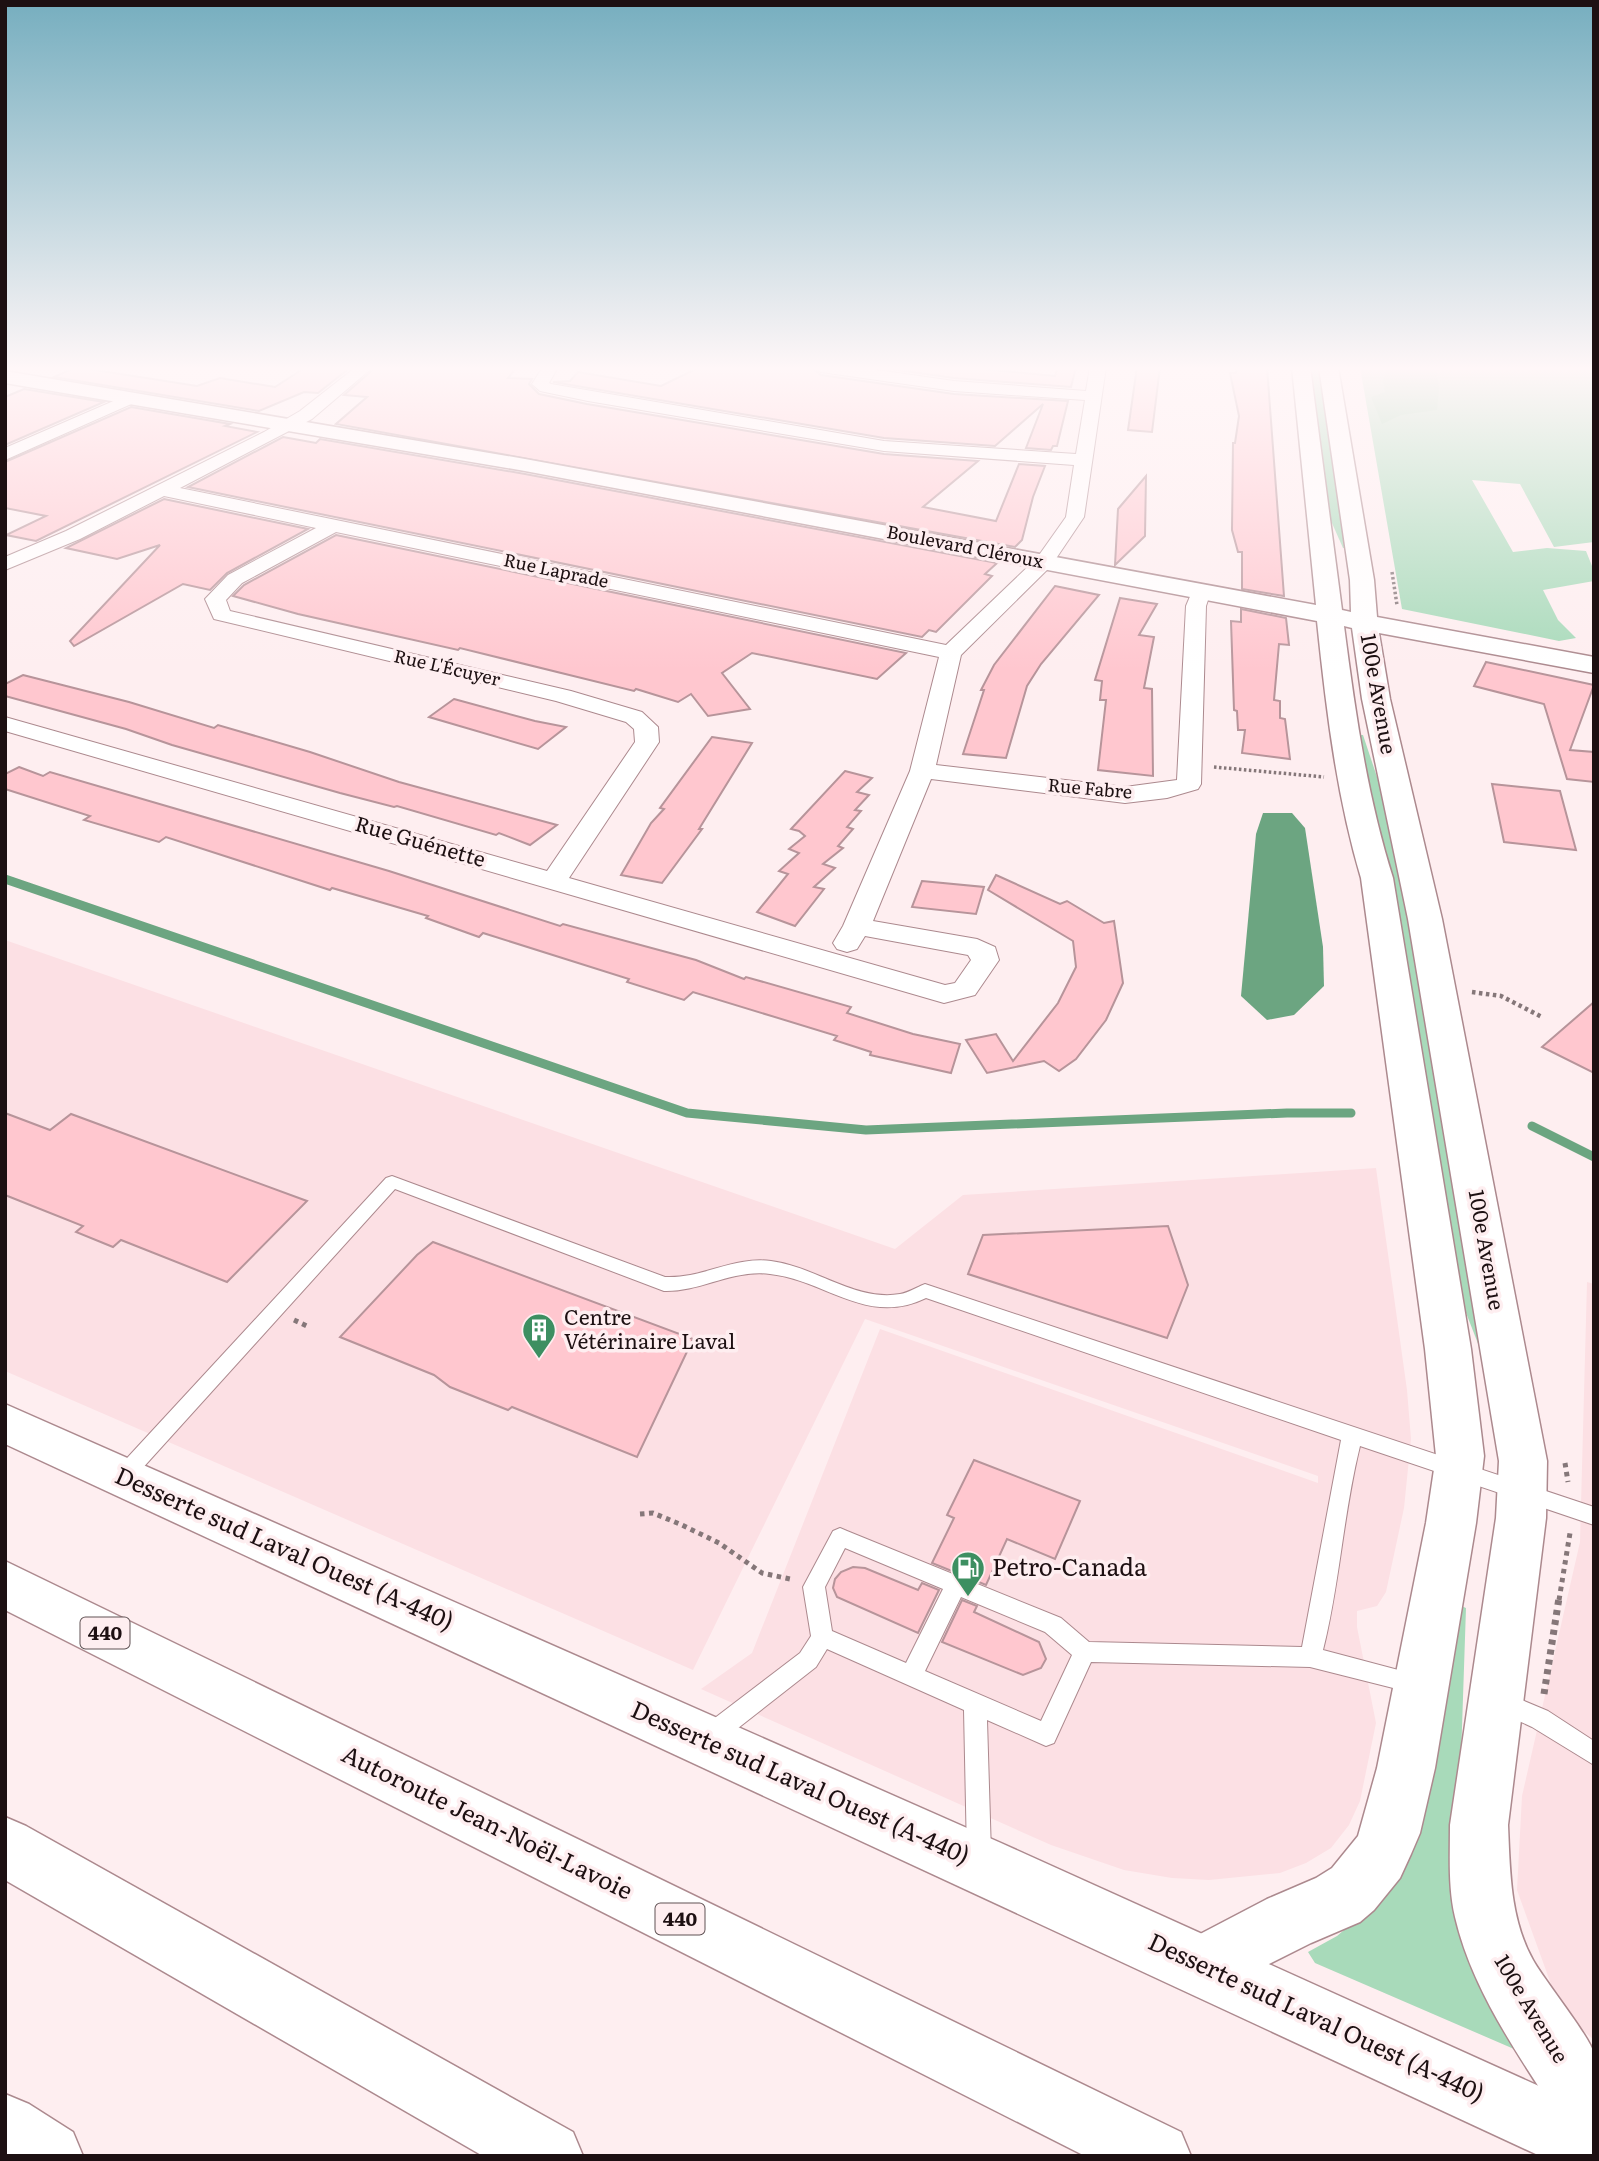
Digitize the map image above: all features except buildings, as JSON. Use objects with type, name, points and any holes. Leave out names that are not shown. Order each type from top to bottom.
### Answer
[{"type":"main road","name":"Boulevard Cléroux","points":[[530,468],[1594,665]]},
{"type":"main road","name":"100e Avenue","points":[[1203,1966],[1289,1921],[1338,1900],[1367,1874],[1390,1833],[1404,1779],[1422,1685],[1458,1472],[1460,1440],[1450,1362],[1377,878],[1362,829],[1328,614],[1312,468]]},
{"type":"main road","name":"100e Avenue","points":[[1344,468],[1362,580],[1376,699],[1425,919],[1524,1461],[1523,1493],[1479,1825],[1479,1873],[1485,1914],[1496,1951],[1511,1983],[1594,2112]]},
{"type":"main road","name":"Desserte sud Laval Ouest (A-440)","points":[[5,1423],[980,1864],[1594,2146]]},
{"type":"main road","name":"Autoroute Jean-Noël-Lavoie","points":[[5,1584],[1157,2156]]},
{"type":"main road","points":[[5,1847],[549,2156]]},
{"type":"main road","points":[[5,2127],[49,2156]]},
{"type":"street","points":[[5,564],[62,541],[205,468]]},
{"type":"street","points":[[835,961],[858,926],[922,771],[951,653],[1044,562],[1075,517],[1083,468]]},
{"type":"street","name":"Rue Laprade","points":[[161,490],[951,653]]},
{"type":"street","name":"Rue L'Écuyer","points":[[335,525],[235,579],[215,599],[221,615],[563,696],[634,717],[646,727],[647,742],[554,880]]},
{"type":"street","name":"Rue Fabre","points":[[922,771],[1125,795],[1167,791],[1189,784],[1196,606],[1201,592]]},
{"type":"street","name":"Rue Guénette","points":[[5,724],[944,994],[965,989],[985,960],[985,953],[977,948],[858,926]]},
{"type":"lane","points":[[123,1476],[393,1182],[664,1284],[695,1284],[719,1274],[752,1266],[791,1272],[877,1301],[902,1301],[925,1291],[1237,1395],[1352,1437],[1594,1516]]},
{"type":"lane","points":[[1310,1657],[1321,1622],[1343,1467],[1352,1437]]},
{"type":"lane","points":[[705,1739],[808,1660],[822,1637],[814,1587],[839,1537],[1053,1625],[1085,1652],[1310,1657],[1422,1685]]},
{"type":"lane","points":[[911,1677],[956,1584]]},
{"type":"lane","points":[[822,1637],[1046,1735],[1085,1652]]},
{"type":"lane","points":[[1495,1700],[1540,1719],[1594,1755]]},
{"type":"lane","points":[[975,1704],[980,1864]]},
{"type":"path","points":[[1210,767],[1264,769],[1332,778]]},
{"type":"path","points":[[1471,992],[1501,996],[1542,1017]]},
{"type":"path","points":[[293,1320],[307,1326]]},
{"type":"path","points":[[640,1514],[653,1513],[707,1537],[762,1573],[814,1587]]},
{"type":"path","points":[[1547,1675],[1569,1538]]},
{"type":"shaded area","points":[[1322,468],[1334,468],[1346,548],[1343,548],[1328,514]]},
{"type":"shaded area","points":[[1378,468],[1594,468],[1594,542],[1554,547],[1520,484],[1472,480],[1513,552],[1547,548],[1586,551],[1594,571],[1594,581],[1543,590],[1558,620],[1576,638],[1559,641],[1402,609]]},
{"type":"shaded area","points":[[1359,735],[1363,735],[1393,825],[1484,1359],[1454,1282]]},
{"type":"shaded area","points":[[1263,813],[1292,813],[1305,828],[1323,947],[1324,986],[1294,1015],[1267,1020],[1241,996],[1256,834]]},
{"type":"shaded area","points":[[5,940],[895,1249],[963,1195],[1376,1168],[1407,1390],[1411,1439],[1404,1508],[1386,1592],[1377,1606],[1357,1611],[1357,1627],[1376,1723],[1360,1801],[1349,1825],[1331,1848],[1306,1863],[1280,1873],[1209,1880],[1172,1878],[1124,1870],[1051,1845],[701,1689],[752,1653],[880,1329],[1318,1483],[1318,1476],[865,1319],[693,1670],[5,1371]]},
{"type":"shaded area","points":[[1587,1282],[1594,1284],[1594,2040],[1561,2012],[1517,1890],[1522,1796],[1580,1542]]},
{"type":"shaded area","points":[[1459,1605],[1466,1608],[1460,1787],[1514,2049],[1315,1963],[1308,1952],[1337,1936],[1388,1893],[1402,1876],[1412,1846]]},
{"type":"waterway","points":[[5,879],[687,1113],[866,1130],[1287,1113],[1351,1113]]},
{"type":"waterway","points":[[1532,1126],[1594,1157]]},
{"type":"place","name":"Centre Vétérinaire Laval","points":[[539,1360]]},
{"type":"place","name":"Petro-Canada","points":[[968,1598]]}]
